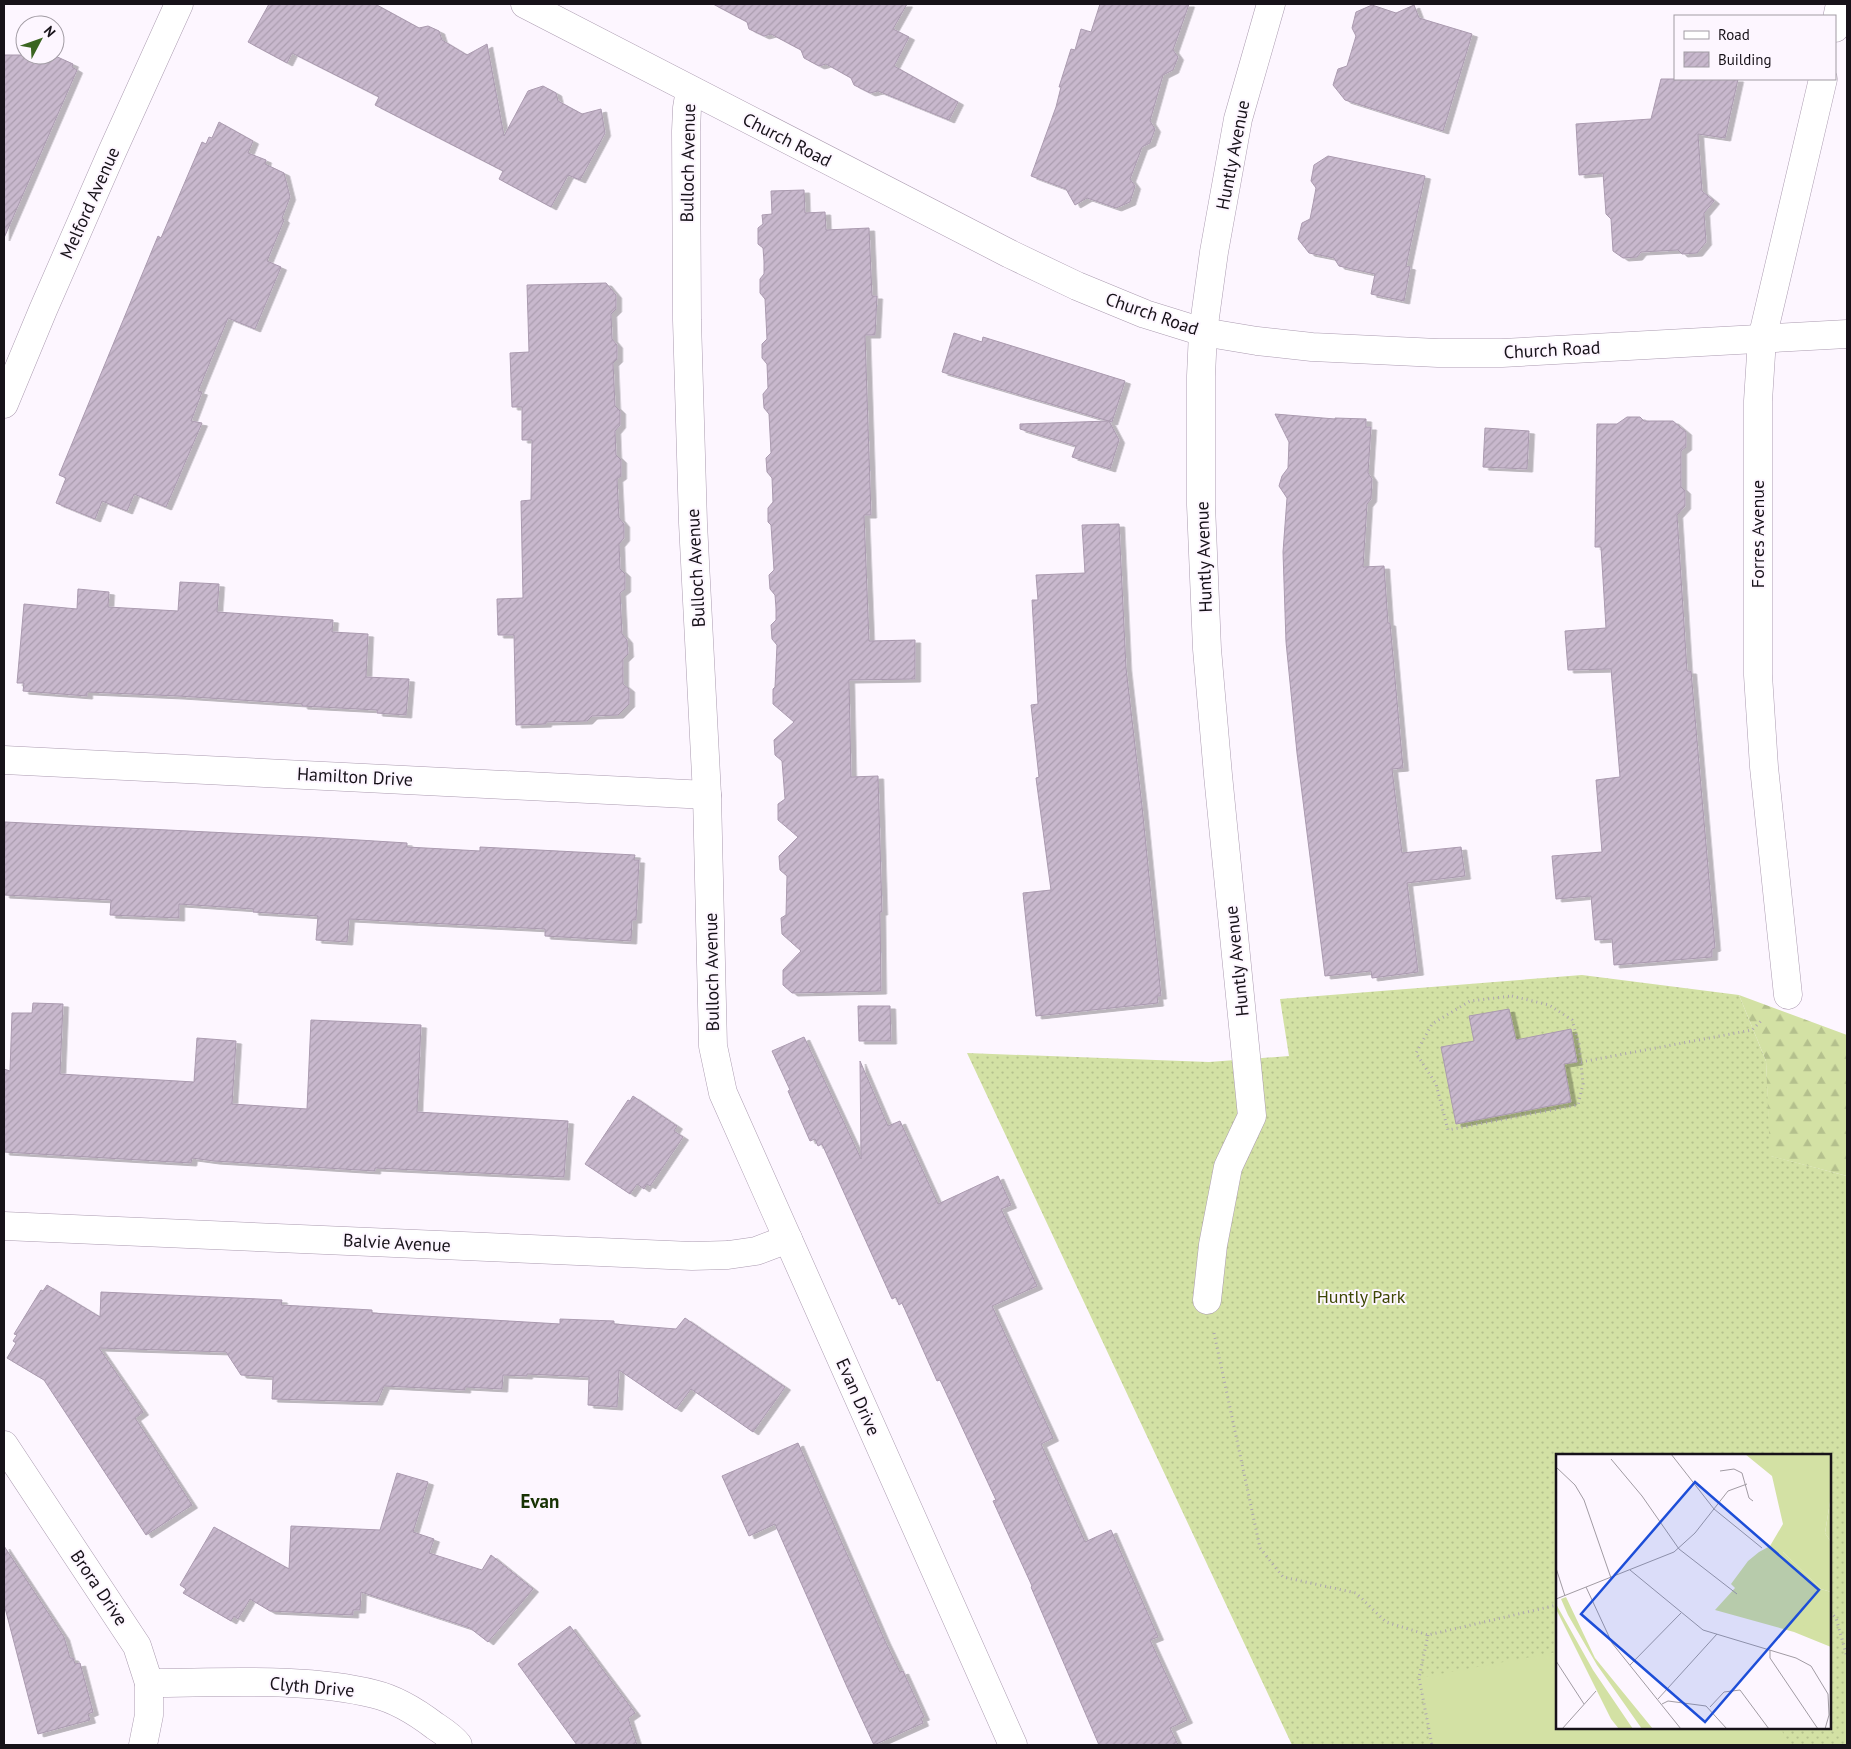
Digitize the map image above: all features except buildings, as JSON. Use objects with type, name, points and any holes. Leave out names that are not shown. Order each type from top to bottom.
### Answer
[{"type":"street","name":"Melford Avenue","points":[[4,404],[46,301],[179,4]]},
{"type":"street","name":"Church Road","points":[[525,4],[1001,250],[1069,282],[1145,314],[1203,332],[1257,342],[1438,354],[1502,353],[1847,334]]},
{"type":"street","name":"Huntly Avenue","points":[[1207,1300],[1213,1245],[1228,1167],[1252,1116],[1207,649],[1201,505],[1203,332],[1214,252],[1238,119],[1271,4]]},
{"type":"street","points":[[1836,23],[1840,4]]},
{"type":"street","name":"Forres Avenue","points":[[1788,995],[1764,767],[1758,675],[1758,401],[1762,339],[1823,80]]},
{"type":"street","name":"Bulloch Avenue","points":[[690,90],[686,131],[687,320],[693,523],[707,795],[713,1046]]},
{"type":"street","name":"Hamilton Drive","points":[[4,760],[707,795]]},
{"type":"street","name":"Evan Drive","points":[[713,1046],[723,1093],[1013,1745]]},
{"type":"street","name":"Balvie Avenue","points":[[4,1226],[692,1256],[756,1252],[788,1239]]},
{"type":"street","name":"Brora Drive","points":[[4,1446],[137,1646],[149,1683],[148,1715],[143,1745]]},
{"type":"street","name":"Clyth Drive","points":[[149,1683],[280,1683],[333,1686],[376,1694],[418,1713],[454,1739],[458,1745]]},
{"type":"path","points":[[1581,1062],[1752,1030],[1788,995]]},
{"type":"path","points":[[1512,996],[1549,1005],[1572,1020],[1579,1044],[1581,1062],[1583,1084],[1578,1105],[1448,1130],[1436,1084],[1416,1053],[1432,1024],[1470,1001],[1512,996]]},
{"type":"path","points":[[1207,1300],[1260,1548],[1283,1577],[1356,1593],[1386,1622],[1428,1634],[1556,1605]]},
{"type":"path","points":[[1831,1613],[1836,1618],[1847,1657]]},
{"type":"path","points":[[1428,1634],[1420,1678],[1432,1745]]},
{"type":"green space","name":"Huntly Park","points":[[1582,975],[1739,995],[1766,1061],[1771,1156],[1847,1176],[1847,1745],[1292,1745],[967,1053],[1209,1062],[1289,1056],[1280,999]]},
{"type":"green space","points":[[1739,995],[1847,1035],[1847,1176],[1770,1156],[1766,1061]]},
{"type":"green space","points":[[1556,1652],[1556,1729],[1782,1729],[1785,1745],[1432,1745],[1419,1678]]},
{"type":"district","name":"Evan","points":[[540,1501]]}]
